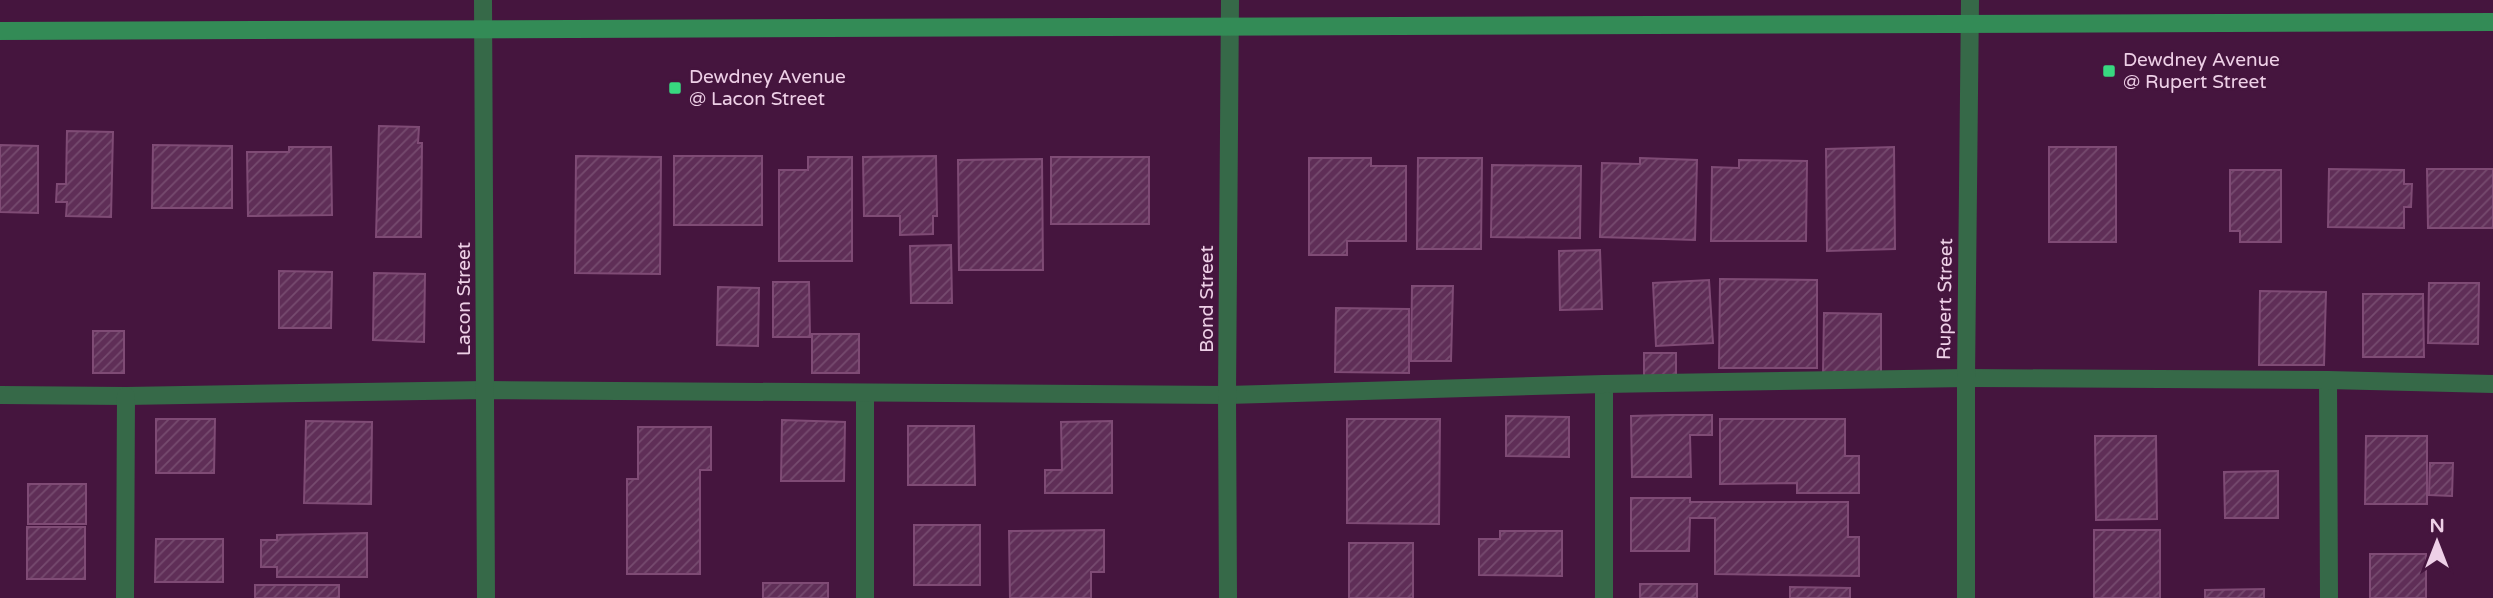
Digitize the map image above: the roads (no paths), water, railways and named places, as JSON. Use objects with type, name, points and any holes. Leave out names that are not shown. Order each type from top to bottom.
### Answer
[{"type":"street","name":"Lacon Street","points":[[483,0],[486,598]]},
{"type":"street","name":"Bond Street","points":[[1228,598],[1230,0]]},
{"type":"street","name":"Rupert Street","points":[[1966,598],[1970,0]]},
{"type":"street","points":[[0,31],[2493,22]]},
{"type":"street","points":[[0,395],[126,396],[485,390],[1227,395],[1966,377],[2493,384]]},
{"type":"street","points":[[2328,380],[2329,598]]},
{"type":"street","points":[[1604,384],[1604,598]]},
{"type":"street","points":[[865,393],[865,598]]},
{"type":"street","points":[[125,598],[126,396]]},
{"type":"place","name":"Dewdney Avenue @ Rupert Street","points":[[2109,71]]},
{"type":"place","name":"Dewdney Avenue @ Lacon Street","points":[[675,88]]}]
